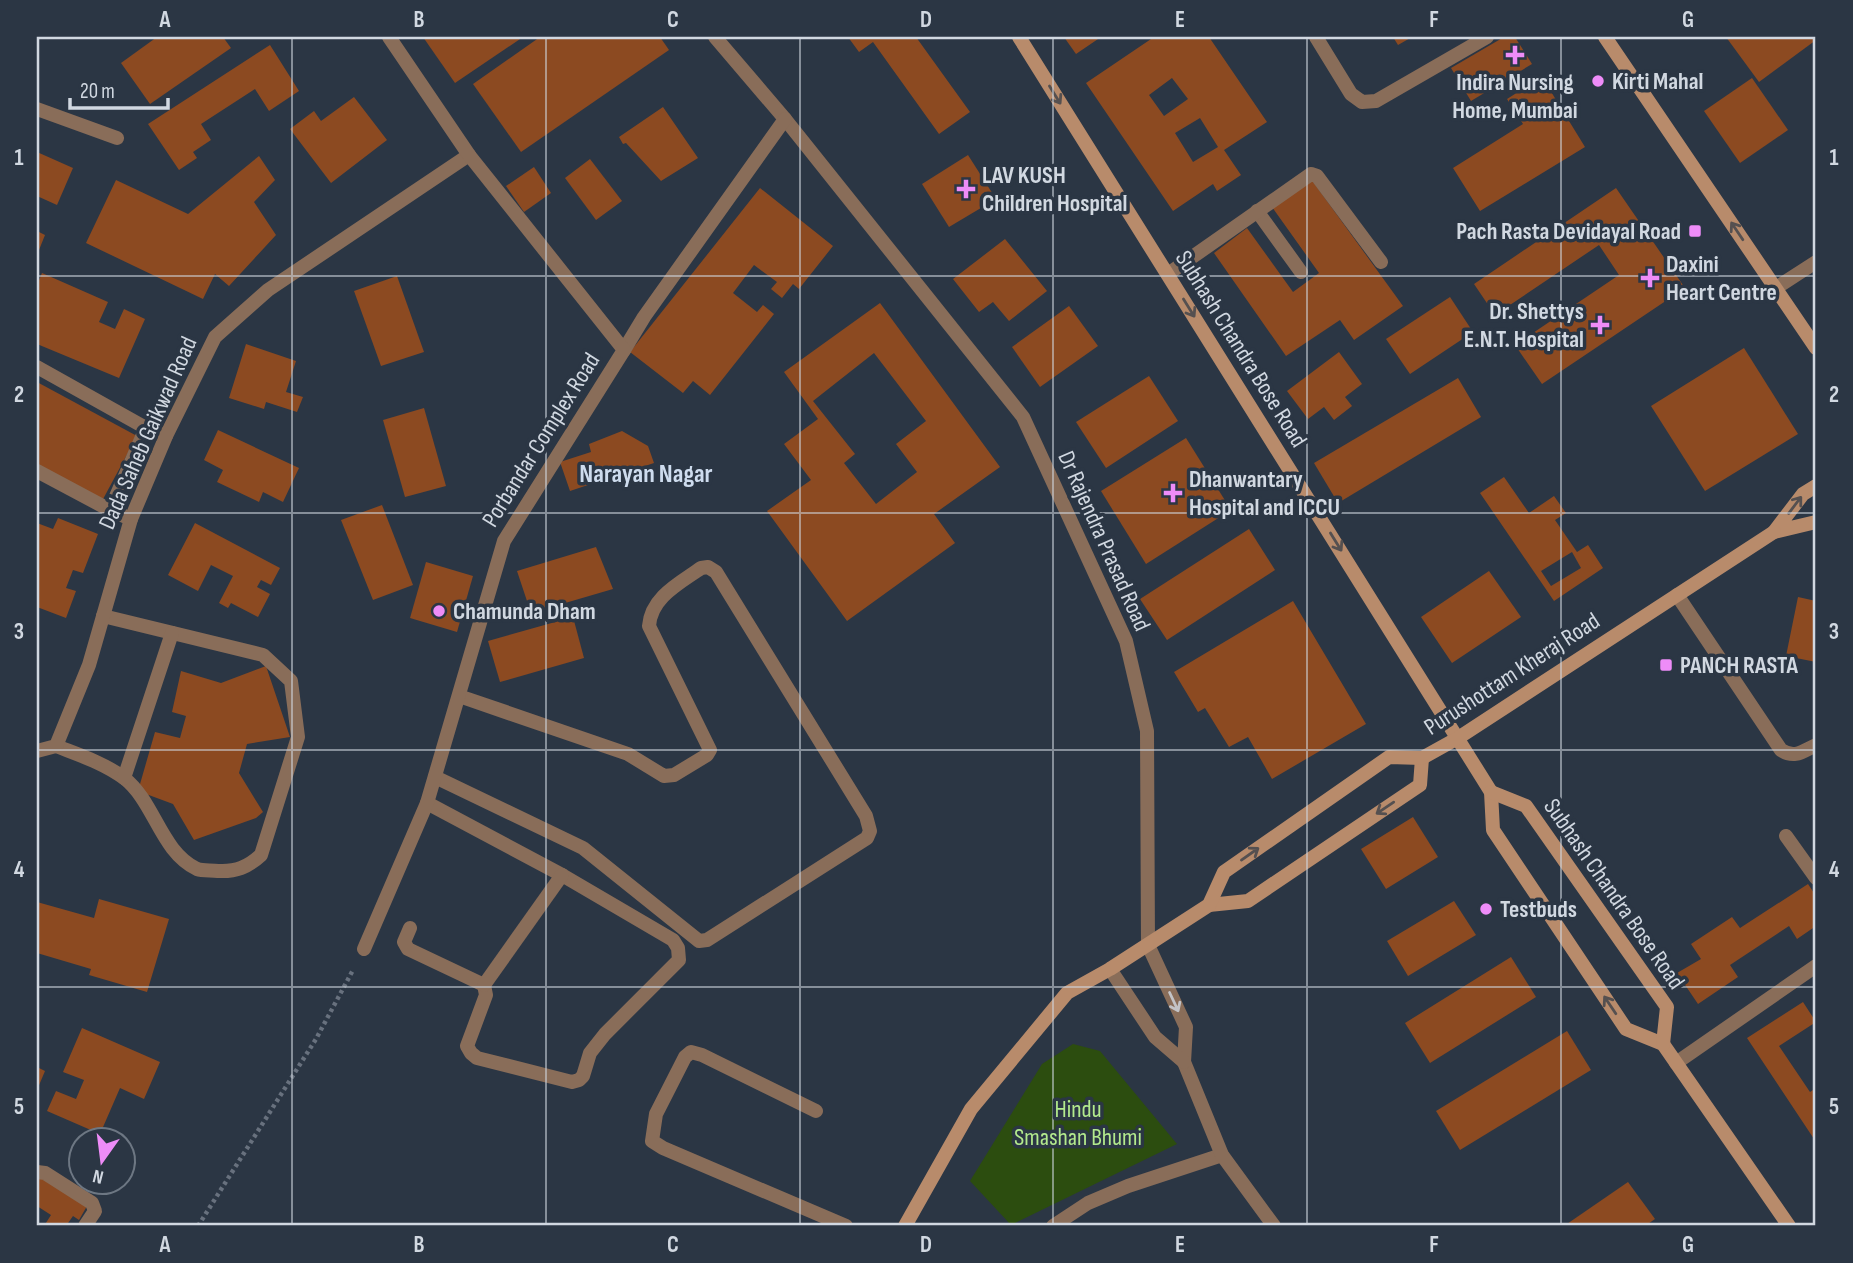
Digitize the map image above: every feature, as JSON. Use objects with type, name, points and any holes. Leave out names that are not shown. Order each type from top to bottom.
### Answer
[{"type":"main road","name":"Subhash Chandra Bose Road","points":[[1019,37],[1491,792],[1493,830],[1626,1028],[1663,1044],[1667,1007],[1526,806],[1491,792]]},
{"type":"main road","points":[[1605,37],[1816,348]]},
{"type":"main road","points":[[1774,532],[1802,494],[1816,486]]},
{"type":"main road","points":[[1774,532],[1816,522]]},
{"type":"main road","name":"Purushottam Kheraj Road","points":[[1209,905],[1224,872],[1389,757],[1422,758],[1458,737],[1774,532]]},
{"type":"main road","points":[[905,1226],[971,1110],[1067,993],[1110,969],[1209,905],[1248,901],[1420,785],[1422,758]]},
{"type":"main road","points":[[1663,1044],[1789,1226]]},
{"type":"street","name":"Porbandar Complex Road","points":[[365,949],[427,803],[504,541],[624,350],[469,155],[389,37]]},
{"type":"street","points":[[1316,37],[1351,94],[1362,102],[1376,101],[1487,37]]},
{"type":"street","name":"Dr Rajendra Prasad Road","points":[[724,39],[1023,417],[1126,641],[1147,731],[1148,945],[1186,1027],[1184,1062],[1222,1155],[1274,1226]]},
{"type":"street","points":[[37,109],[117,138]]},
{"type":"street","points":[[624,350],[644,317],[785,119]]},
{"type":"street","name":"Dada Saheb Gaikwad Road","points":[[56,746],[89,665],[131,519],[166,436],[215,337],[268,290],[469,155]]},
{"type":"street","points":[[1168,274],[1311,174],[1317,176],[1381,262]]},
{"type":"street","points":[[1257,211],[1301,272]]},
{"type":"street","points":[[1776,288],[1816,262]]},
{"type":"street","points":[[37,367],[146,428],[166,436]]},
{"type":"street","points":[[110,510],[146,428]]},
{"type":"street","points":[[37,471],[131,519]]},
{"type":"street","points":[[435,777],[583,848],[699,941],[706,940],[867,838],[870,831],[866,816],[716,572],[708,567],[701,568],[664,594],[650,618],[649,626],[708,741],[710,750],[707,755],[674,775],[664,776],[628,754],[459,695]]},
{"type":"street","points":[[1677,595],[1781,750],[1788,755],[1796,755],[1816,744]]},
{"type":"street","points":[[37,751],[56,746],[102,764],[124,778],[149,807],[175,853],[199,870],[232,872],[251,864],[261,855],[299,737],[291,681],[263,655],[103,616]]},
{"type":"street","points":[[124,778],[172,633]]},
{"type":"street","points":[[427,803],[562,875],[673,940],[678,948],[679,960],[606,1034],[590,1053],[583,1076],[572,1082],[477,1058],[467,1046],[486,995],[484,985],[562,875]]},
{"type":"street","points":[[1786,836],[1816,878]]},
{"type":"street","points":[[410,928],[404,942],[408,949],[484,985]]},
{"type":"street","points":[[1676,1063],[1816,966]]},
{"type":"street","points":[[1110,969],[1155,1037],[1184,1062]]},
{"type":"street","points":[[816,1111],[691,1052],[685,1057],[656,1114],[652,1141],[663,1149],[846,1226]]},
{"type":"street","points":[[1053,1226],[1088,1203],[1128,1186],[1222,1155]]},
{"type":"street","points":[[37,1172],[45,1173],[92,1203],[95,1211],[85,1226]]},
{"type":"path","points":[[198,1226],[316,1039],[365,949]]},
{"type":"green space","name":"Hindu Smashan Bhumi","points":[[1073,1044],[1100,1051],[1177,1144],[1011,1225],[970,1181],[1042,1064]]},
{"type":"building","points":[[157,37],[223,37],[231,48],[150,104],[121,63]]},
{"type":"building","points":[[423,37],[523,37],[455,83]]},
{"type":"building","points":[[540,37],[660,37],[669,50],[521,152],[473,84]]},
{"type":"building","points":[[848,37],[916,37],[970,112],[939,134],[873,42],[859,52]]},
{"type":"building","points":[[1064,37],[1101,37],[1076,54]]},
{"type":"building","points":[[1154,37],[1209,37],[1267,122],[1224,150],[1241,175],[1217,191],[1213,184],[1173,211],[1086,83]],"holes":[[[1172,78],[1188,99],[1164,116],[1149,95]],[[1200,118],[1218,147],[1193,162],[1175,133]]]},
{"type":"building","points":[[1393,37],[1412,37],[1398,45]]},
{"type":"building","points":[[1504,37],[1515,37],[1532,64],[1471,101],[1451,68]]},
{"type":"building","points":[[1726,37],[1816,37],[1816,40],[1759,82]]},
{"type":"building","points":[[270,45],[299,91],[269,111],[255,89],[201,124],[211,140],[193,152],[197,158],[179,170],[148,124]]},
{"type":"building","points":[[1542,77],[1585,147],[1480,211],[1453,168],[1523,124],[1507,99]]},
{"type":"building","points":[[1752,78],[1788,130],[1740,163],[1704,111]]},
{"type":"building","points":[[354,97],[387,140],[331,183],[290,129],[314,111],[321,121]]},
{"type":"building","points":[[663,107],[698,158],[661,181],[619,137]]},
{"type":"building","points":[[37,152],[73,168],[57,205],[37,196]]},
{"type":"building","points":[[968,155],[996,199],[949,227],[922,184]]},
{"type":"building","points":[[259,156],[275,180],[254,202],[276,235],[229,286],[215,274],[203,299],[86,243],[116,180],[188,214]]},
{"type":"building","points":[[590,159],[622,201],[596,220],[565,178]]},
{"type":"building","points":[[534,167],[551,193],[524,212],[506,186]]},
{"type":"building","points":[[1311,179],[1403,306],[1354,340],[1340,320],[1286,356],[1214,253],[1247,228],[1293,292],[1319,273],[1272,207]]},
{"type":"building","points":[[760,188],[833,246],[799,289],[793,284],[782,298],[771,289],[777,282],[754,265],[733,293],[757,312],[763,305],[774,314],[710,395],[693,381],[683,393],[630,352]]},
{"type":"building","points":[[1616,188],[1685,288],[1542,384],[1515,345],[1619,275],[1599,245],[1495,315],[1474,284]]},
{"type":"building","points":[[37,231],[45,235],[37,255]]},
{"type":"building","points":[[1005,239],[1047,291],[1009,321],[993,302],[979,312],[953,279]]},
{"type":"building","points":[[42,273],[108,302],[99,322],[115,329],[124,309],[145,319],[119,378],[37,344],[37,285]]},
{"type":"building","points":[[397,276],[424,352],[381,366],[354,291]]},
{"type":"building","points":[[1450,297],[1473,332],[1410,374],[1386,339]]},
{"type":"building","points":[[880,303],[1000,467],[934,514],[955,543],[847,621],[767,511],[811,480],[784,444],[818,419],[784,372]],"holes":[[[874,353],[926,421],[896,444],[917,472],[876,504],[844,463],[855,454],[813,401]]]},
{"type":"building","points":[[1069,306],[1098,346],[1040,387],[1012,347]]},
{"type":"building","points":[[246,344],[296,361],[286,392],[303,397],[297,412],[266,402],[264,409],[229,398]]},
{"type":"building","points":[[1744,348],[1798,434],[1705,491],[1651,406]]},
{"type":"building","points":[[1339,352],[1362,384],[1345,397],[1352,406],[1334,420],[1324,407],[1308,419],[1287,391]]},
{"type":"building","points":[[1149,376],[1178,421],[1106,468],[1076,422]]},
{"type":"building","points":[[1458,378],[1481,417],[1338,503],[1314,463]]},
{"type":"building","points":[[37,382],[137,436],[102,501],[37,466]]},
{"type":"building","points":[[424,408],[446,486],[405,497],[383,420]]},
{"type":"building","points":[[218,430],[299,468],[283,502],[263,492],[259,502],[217,482],[223,470],[204,460]]},
{"type":"building","points":[[622,431],[648,446],[654,463],[570,491],[560,462],[591,452],[589,444]]},
{"type":"building","points":[[1186,438],[1231,510],[1146,564],[1101,491]]},
{"type":"building","points":[[1504,477],[1529,513],[1554,496],[1566,513],[1555,520],[1577,552],[1588,545],[1603,568],[1554,601],[1480,493]],"holes":[[[1572,552],[1581,568],[1551,586],[1541,571]]]},
{"type":"building","points":[[382,505],[413,585],[373,600],[341,520]]},
{"type":"building","points":[[58,518],[98,534],[83,573],[73,570],[66,588],[76,591],[66,618],[37,607],[37,523],[53,529]]},
{"type":"building","points":[[195,523],[280,568],[271,585],[261,580],[257,587],[270,594],[258,617],[231,603],[228,608],[219,603],[233,576],[211,565],[198,591],[168,575]]},
{"type":"building","points":[[1249,529],[1275,570],[1167,640],[1140,599]]},
{"type":"building","points":[[596,547],[613,589],[531,613],[517,571]]},
{"type":"building","points":[[426,562],[473,576],[457,632],[410,618]]},
{"type":"building","points":[[1489,571],[1521,617],[1452,663],[1421,617]]},
{"type":"building","points":[[1798,597],[1816,601],[1816,662],[1786,656]]},
{"type":"building","points":[[1293,601],[1366,724],[1272,779],[1248,737],[1229,747],[1205,708],[1198,712],[1174,672]]},
{"type":"building","points":[[573,617],[584,658],[500,682],[488,641]]},
{"type":"building","points":[[266,666],[290,737],[247,744],[239,773],[263,812],[256,818],[194,840],[173,804],[138,791],[155,732],[180,738],[186,716],[172,712],[181,671],[221,683]]},
{"type":"building","points":[[1413,817],[1438,857],[1386,889],[1361,849]]},
{"type":"building","points":[[1808,884],[1816,896],[1816,926],[1797,939],[1789,926],[1730,965],[1738,977],[1698,1004],[1677,973],[1701,959],[1691,944],[1732,917],[1740,928]]},
{"type":"building","points":[[99,899],[169,919],[147,992],[89,975],[91,969],[37,953],[37,902],[94,918]]},
{"type":"building","points":[[1454,901],[1476,935],[1408,976],[1387,941]]},
{"type":"building","points":[[1511,957],[1536,997],[1430,1063],[1405,1023]]},
{"type":"building","points":[[1803,1002],[1816,1022],[1779,1046],[1810,1092],[1816,1088],[1816,1142],[1747,1038]]},
{"type":"building","points":[[82,1028],[160,1062],[144,1099],[120,1088],[103,1126],[82,1126],[47,1111],[56,1091],[76,1099],[84,1080],[63,1072]]},
{"type":"building","points":[[1567,1031],[1591,1070],[1460,1150],[1436,1111]]},
{"type":"building","points":[[37,1067],[45,1071],[37,1090]]},
{"type":"building","points":[[38,1176],[66,1193],[66,1196],[87,1206],[79,1220],[73,1216],[66,1226],[44,1226],[51,1215],[37,1206]]},
{"type":"building","points":[[1628,1182],[1655,1219],[1645,1226],[1564,1226]]},
{"type":"place","name":"Indira Nursing Home, Mumbai","points":[[1515,55]]},
{"type":"place","name":"Kirti Mahal","points":[[1598,81]]},
{"type":"place","name":"LAV KUSH Children Hospital","points":[[966,189]]},
{"type":"place","name":"Pach Rasta Devidayal Road","points":[[1695,231]]},
{"type":"place","name":"Daxini Heart Centre","points":[[1650,278]]},
{"type":"place","name":"Dr. Shettys E.N.T. Hospital","points":[[1600,325]]},
{"type":"place","name":"Dhanwantary Hospital and ICCU","points":[[1173,493]]},
{"type":"place","name":"Chamunda Dham","points":[[439,611]]},
{"type":"place","name":"PANCH RASTA","points":[[1666,665]]},
{"type":"place","name":"Testbuds","points":[[1486,909]]},
{"type":"district","name":"Narayan Nagar","points":[[646,474]]}]
